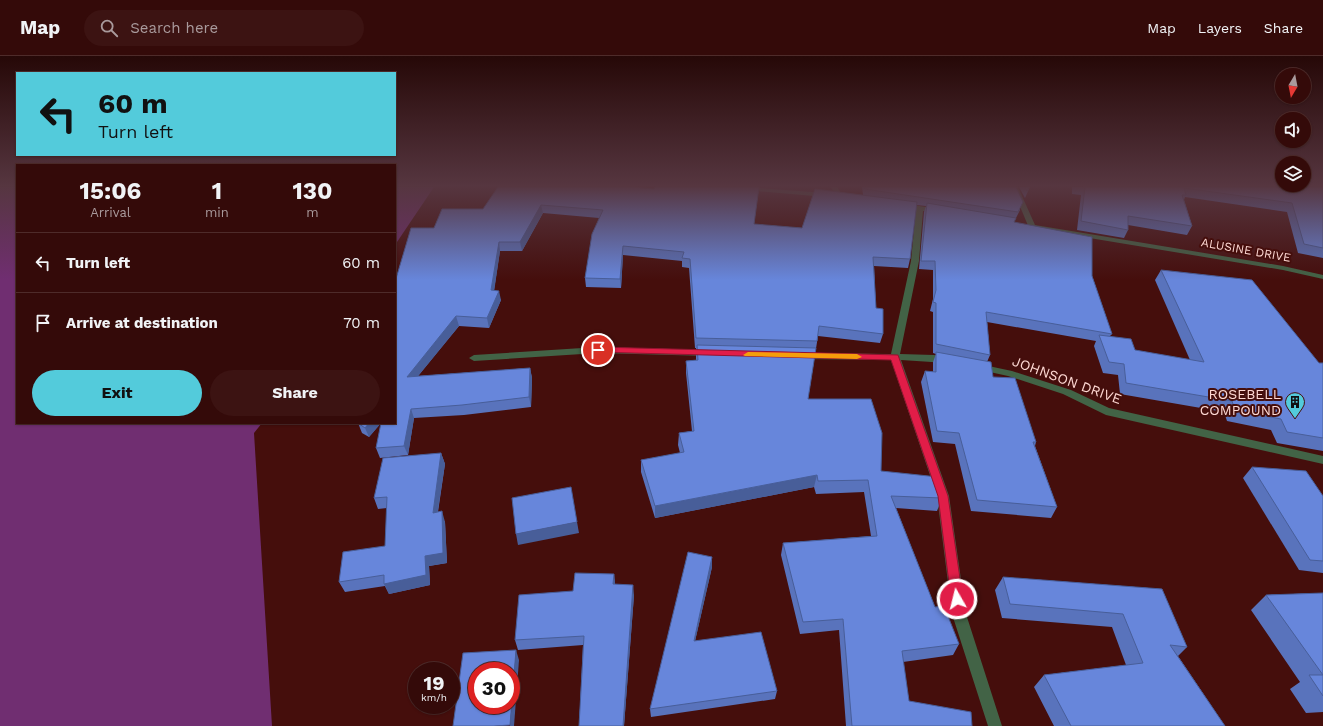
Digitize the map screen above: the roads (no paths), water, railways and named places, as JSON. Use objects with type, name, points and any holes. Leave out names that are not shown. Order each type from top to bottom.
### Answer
[{"type":"street","points":[[919,218],[915,261],[895,357],[943,496],[959,614],[995,726]]},
{"type":"street","name":"ALUSINE DRIVE","points":[[1025,218],[1028,226],[1283,268],[1323,277]]},
{"type":"street","points":[[474,358],[598,350],[723,354]]},
{"type":"street","points":[[793,356],[934,358],[956,362]]},
{"type":"street","name":"JOHNSON DRIVE","points":[[971,365],[1009,373],[1067,392],[1106,411],[1323,460]]},
{"type":"place","name":"ROSEBELL COMPOUND","points":[[1295,419]]}]
